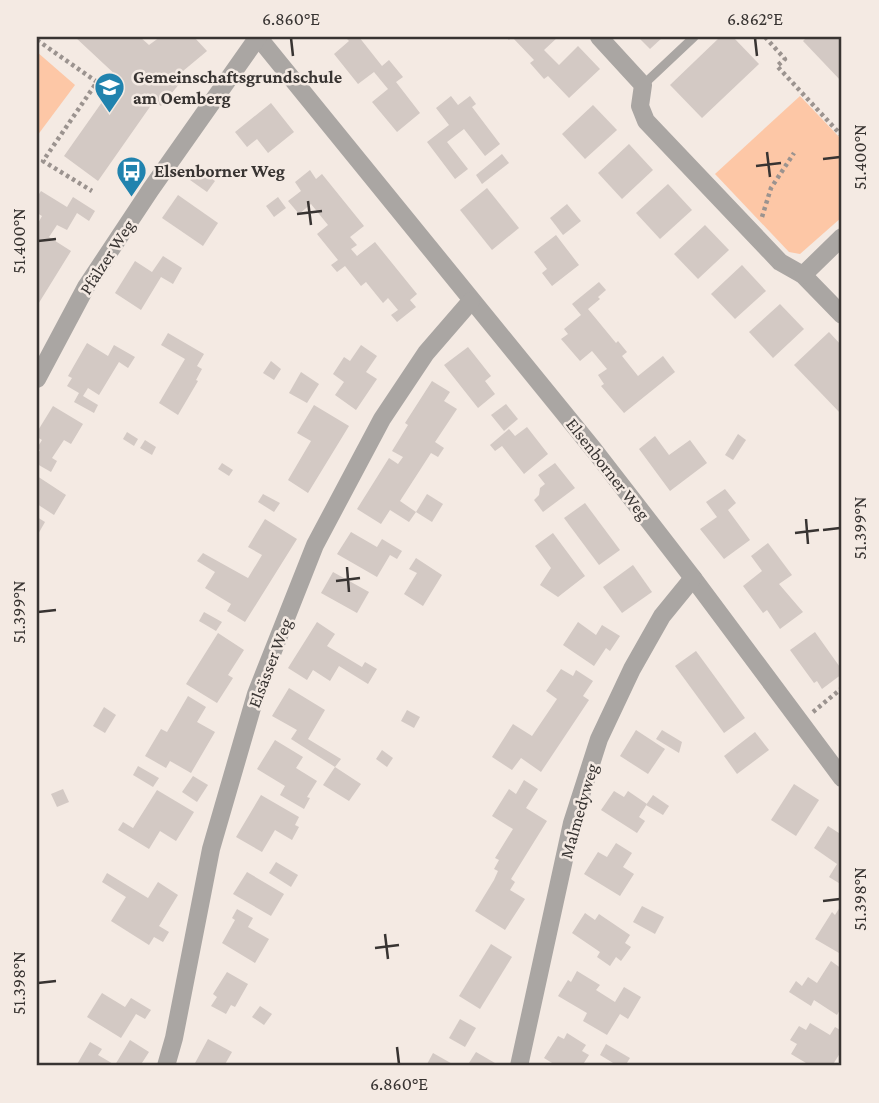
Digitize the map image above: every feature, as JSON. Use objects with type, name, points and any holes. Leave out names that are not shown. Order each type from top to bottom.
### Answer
[{"type":"street","name":"Elsenborner Weg","points":[[258,37],[594,450],[842,778]]},
{"type":"street","name":"Pfälzer Weg","points":[[37,379],[86,287],[258,37]]},
{"type":"street","points":[[599,37],[643,85],[640,106],[646,121],[780,262],[803,275],[842,315]]},
{"type":"street","points":[[803,275],[842,237]]},
{"type":"street","name":"Elsässer Weg","points":[[166,1066],[174,1038],[211,849],[256,694],[315,545],[382,419],[426,353],[471,301]]},
{"type":"street","name":"Malmedyweg","points":[[519,1066],[572,823],[599,740],[632,669],[662,616],[693,578]]},
{"type":"lane","points":[[643,85],[694,37]]},
{"type":"path","points":[[765,37],[785,59],[777,66],[842,136]]},
{"type":"path","points":[[37,40],[97,82],[43,161],[92,191]]},
{"type":"path","points":[[749,230],[762,217],[771,188],[794,153]]},
{"type":"path","points":[[801,722],[842,688]]},
{"type":"shaded area","points":[[37,52],[75,85],[37,136]]},
{"type":"shaded area","points":[[800,96],[842,140],[842,217],[800,254],[789,252],[715,174]]},
{"type":"building","points":[[75,37],[140,37],[149,45],[160,37],[194,37],[207,51],[177,76],[180,83],[161,106],[154,101],[98,181],[64,156],[119,78]]},
{"type":"building","points":[[345,37],[359,37],[382,66],[389,60],[403,77],[396,82],[420,113],[397,132],[372,102],[388,89],[374,72],[358,84],[334,54],[349,41]]},
{"type":"building","points":[[512,37],[558,37],[544,50],[559,65],[578,46],[600,69],[569,98],[548,76],[544,79],[530,63],[534,60]]},
{"type":"building","points":[[638,37],[663,37],[650,49]]},
{"type":"building","points":[[720,37],[733,37],[759,64],[702,118],[670,85]]},
{"type":"building","points":[[807,37],[842,37],[842,82],[803,41]]},
{"type":"building","points":[[451,96],[458,105],[470,96],[476,104],[472,107],[500,144],[485,156],[464,129],[447,142],[468,169],[455,179],[427,142],[449,125],[436,108]]},
{"type":"building","points":[[271,103],[294,132],[268,153],[257,139],[247,147],[235,132]]},
{"type":"building","points":[[593,105],[617,130],[585,159],[562,134]]},
{"type":"building","points":[[629,144],[653,170],[622,199],[598,173]]},
{"type":"building","points":[[502,154],[509,163],[482,184],[476,175]]},
{"type":"building","points":[[198,169],[215,181],[207,192],[190,180]]},
{"type":"building","points":[[310,170],[316,179],[322,174],[364,226],[350,237],[357,245],[351,249],[357,256],[375,242],[417,294],[410,300],[416,307],[397,322],[391,315],[398,310],[388,298],[383,303],[366,282],[361,286],[345,266],[337,272],[331,265],[338,260],[317,234],[328,225],[311,204],[299,214],[288,201],[301,191],[295,182]]},
{"type":"building","points":[[668,184],[692,210],[660,239],[636,213]]},
{"type":"building","points":[[487,188],[519,228],[492,250],[460,210]]},
{"type":"building","points":[[41,191],[67,207],[73,197],[95,211],[89,221],[77,213],[67,230],[57,225],[49,237],[71,251],[37,306],[37,225],[42,216],[37,213],[37,197]]},
{"type":"building","points":[[178,195],[218,223],[203,246],[162,218]]},
{"type":"building","points":[[278,197],[286,208],[274,217],[266,206]]},
{"type":"building","points":[[567,204],[581,221],[563,235],[550,218]]},
{"type":"building","points":[[705,225],[729,250],[698,279],[674,254]]},
{"type":"building","points":[[556,235],[579,265],[552,286],[542,273],[547,269],[534,252]]},
{"type":"building","points":[[163,256],[182,268],[173,284],[161,277],[141,310],[115,293],[135,261],[152,272]]},
{"type":"building","points":[[742,265],[766,291],[735,319],[711,294]]},
{"type":"building","points":[[599,282],[606,290],[588,309],[616,343],[618,341],[627,352],[622,356],[638,376],[663,356],[675,372],[624,413],[601,386],[604,384],[598,375],[607,369],[592,351],[580,361],[561,339],[568,334],[564,329],[581,315],[572,304]]},
{"type":"building","points":[[780,304],[804,329],[773,358],[749,332]]},
{"type":"building","points":[[829,332],[842,346],[842,415],[794,365]]},
{"type":"building","points":[[168,333],[204,354],[197,366],[202,369],[196,380],[198,381],[178,415],[159,403],[185,359],[161,345]]},
{"type":"building","points":[[87,343],[108,356],[114,345],[135,357],[128,368],[119,362],[99,395],[88,388],[83,396],[98,405],[94,413],[74,402],[79,393],[67,386],[72,378],[68,376]]},
{"type":"building","points":[[361,345],[377,356],[366,372],[377,379],[356,410],[335,395],[344,382],[333,374],[344,357],[350,361]]},
{"type":"building","points":[[468,347],[491,376],[485,381],[495,394],[478,408],[444,365]]},
{"type":"building","points":[[271,361],[281,369],[274,380],[263,373]]},
{"type":"building","points":[[301,372],[319,384],[307,403],[289,393]]},
{"type":"building","points":[[432,381],[450,392],[444,401],[457,409],[435,442],[444,448],[438,457],[431,453],[400,501],[416,512],[409,522],[390,510],[381,524],[357,509],[389,458],[398,464],[403,457],[392,451],[408,425],[405,423]]},
{"type":"building","points":[[506,404],[518,419],[504,431],[491,415]]},
{"type":"building","points":[[314,405],[349,426],[308,493],[288,480],[311,441],[297,433]]},
{"type":"building","points":[[53,406],[83,424],[71,444],[64,440],[52,458],[57,461],[51,472],[37,464],[40,450],[37,448],[42,440],[37,437],[37,432]]},
{"type":"building","points":[[527,427],[548,454],[524,474],[502,446],[495,451],[490,445],[509,429],[515,436]]},
{"type":"building","points":[[127,432],[138,439],[134,446],[123,439]]},
{"type":"building","points":[[738,434],[746,440],[733,460],[725,455]]},
{"type":"building","points":[[655,436],[669,455],[690,440],[707,463],[670,491],[639,449]]},
{"type":"building","points":[[145,440],[156,447],[152,455],[140,448]]},
{"type":"building","points":[[222,463],[233,470],[229,476],[218,469]]},
{"type":"building","points":[[555,463],[575,488],[543,512],[534,500],[545,484],[538,475]]},
{"type":"building","points":[[37,476],[66,495],[54,515],[37,504]]},
{"type":"building","points":[[725,489],[736,503],[728,510],[750,540],[724,559],[700,529],[717,517],[706,502]]},
{"type":"building","points":[[263,494],[280,503],[274,512],[258,502]]},
{"type":"building","points":[[427,494],[443,504],[432,522],[416,512]]},
{"type":"building","points":[[585,503],[620,550],[599,565],[564,518]]},
{"type":"building","points":[[37,517],[45,522],[37,536]]},
{"type":"building","points":[[265,519],[297,539],[245,622],[227,611],[231,604],[205,588],[215,572],[197,561],[203,553],[248,578],[262,555],[248,547]]},
{"type":"building","points":[[351,532],[377,547],[382,539],[402,551],[397,559],[390,555],[377,577],[337,554]]},
{"type":"building","points":[[553,533],[585,576],[558,597],[540,585],[551,568],[535,546]]},
{"type":"building","points":[[768,543],[792,575],[779,584],[803,612],[780,629],[767,610],[763,613],[743,586],[762,571],[751,556]]},
{"type":"building","points":[[416,558],[442,575],[423,606],[404,594],[417,573],[409,569]]},
{"type":"building","points":[[633,565],[652,592],[622,613],[603,587]]},
{"type":"building","points":[[333,572],[369,592],[357,613],[321,593]]},
{"type":"building","points":[[204,612],[222,622],[216,631],[199,621]]},
{"type":"building","points":[[317,622],[335,634],[327,646],[362,667],[365,662],[377,669],[368,684],[339,666],[330,681],[313,670],[307,680],[288,668]]},
{"type":"building","points":[[578,622],[596,635],[602,625],[620,636],[610,651],[606,648],[594,666],[563,645]]},
{"type":"building","points":[[815,632],[842,670],[842,674],[822,689],[817,681],[814,683],[790,650]]},
{"type":"building","points":[[218,633],[244,650],[228,675],[233,678],[217,703],[186,684]]},
{"type":"building","points":[[696,651],[745,718],[724,733],[675,666]]},
{"type":"building","points":[[561,669],[573,676],[576,670],[593,681],[583,696],[589,700],[541,772],[521,758],[512,770],[492,757],[513,724],[532,736],[557,699],[546,691]]},
{"type":"building","points":[[289,688],[325,710],[308,739],[341,759],[335,767],[291,739],[297,730],[272,716]]},
{"type":"building","points":[[188,696],[206,707],[197,722],[215,732],[191,773],[170,761],[166,768],[145,756],[161,729],[167,732]]},
{"type":"building","points":[[104,707],[116,715],[105,733],[93,726]]},
{"type":"building","points":[[407,710],[420,717],[414,728],[401,721]]},
{"type":"building","points":[[636,730],[665,749],[648,774],[620,756]]},
{"type":"building","points":[[662,730],[682,742],[679,753],[656,739]]},
{"type":"building","points":[[755,732],[769,750],[737,774],[724,756]]},
{"type":"building","points":[[275,740],[303,757],[296,768],[317,781],[307,797],[310,798],[304,809],[280,795],[285,786],[257,769]]},
{"type":"building","points":[[382,750],[393,758],[387,767],[376,759]]},
{"type":"building","points":[[138,766],[159,778],[153,787],[133,775]]},
{"type":"building","points":[[335,767],[361,784],[349,801],[323,785]]},
{"type":"building","points":[[193,776],[208,785],[197,802],[182,792]]},
{"type":"building","points":[[524,780],[538,789],[526,808],[547,821],[511,879],[515,882],[510,890],[525,899],[505,930],[475,911],[494,880],[498,871],[494,869],[499,860],[495,858],[513,829],[492,816],[509,789],[516,794]]},
{"type":"building","points":[[794,784],[819,800],[796,836],[771,820]]},
{"type":"building","points":[[63,789],[69,802],[57,807],[51,794]]},
{"type":"building","points":[[157,790],[194,812],[176,841],[160,831],[149,849],[118,830],[123,822],[133,828]]},
{"type":"building","points":[[614,791],[624,797],[628,791],[647,804],[639,817],[645,821],[637,833],[601,810]]},
{"type":"building","points":[[261,795],[299,817],[295,825],[299,827],[292,840],[275,830],[262,852],[236,837]]},
{"type":"building","points":[[653,795],[669,806],[663,815],[646,805]]},
{"type":"building","points":[[828,826],[842,835],[842,885],[829,877],[837,864],[814,848]]},
{"type":"building","points":[[616,843],[632,853],[623,867],[634,874],[620,896],[584,874],[598,852],[607,857]]},
{"type":"building","points":[[276,862],[298,875],[291,887],[269,873]]},
{"type":"building","points":[[247,872],[284,894],[271,916],[233,894]]},
{"type":"building","points":[[107,873],[148,898],[158,882],[178,895],[159,926],[169,932],[163,942],[154,937],[149,945],[111,921],[126,897],[102,882]]},
{"type":"building","points":[[642,906],[664,917],[655,934],[633,922]]},
{"type":"building","points":[[840,907],[842,947],[839,953],[815,939],[832,912],[835,915]]},
{"type":"building","points":[[237,909],[253,918],[248,927],[269,939],[255,963],[222,943],[235,920],[232,918]]},
{"type":"building","points":[[585,913],[595,920],[599,914],[630,935],[625,943],[631,947],[621,961],[616,957],[610,966],[597,957],[600,952],[572,933]]},
{"type":"building","points":[[491,944],[512,957],[480,1009],[459,996]]},
{"type":"building","points":[[831,961],[842,969],[842,1006],[837,1015],[814,1000],[811,1006],[789,992],[796,981],[802,986],[808,977],[817,983]]},
{"type":"building","points":[[577,971],[600,985],[596,990],[615,1002],[624,987],[641,997],[628,1019],[620,1014],[607,1035],[583,1021],[587,1013],[558,996]]},
{"type":"building","points":[[227,972],[248,984],[235,1007],[231,1005],[226,1014],[211,1006],[217,997],[213,994]]},
{"type":"building","points":[[102,993],[125,1007],[131,998],[151,1010],[145,1019],[136,1014],[121,1038],[87,1017]]},
{"type":"building","points":[[260,1006],[272,1014],[264,1025],[252,1017]]},
{"type":"building","points":[[460,1019],[476,1028],[465,1047],[449,1038]]},
{"type":"building","points":[[810,1023],[830,1035],[835,1027],[842,1031],[842,1050],[832,1066],[811,1066],[791,1054],[797,1044],[790,1040],[799,1026],[806,1030]]},
{"type":"building","points":[[567,1033],[586,1045],[582,1051],[589,1055],[582,1066],[557,1066],[544,1058],[558,1036],[564,1039]]},
{"type":"building","points":[[208,1039],[232,1052],[224,1066],[194,1065]]},
{"type":"building","points":[[130,1040],[149,1052],[140,1066],[76,1066],[90,1042],[102,1049],[98,1055],[115,1065]]},
{"type":"building","points":[[606,1044],[630,1058],[625,1066],[618,1066],[600,1055]]},
{"type":"building","points":[[476,1052],[495,1063],[493,1066],[467,1066]]},
{"type":"building","points":[[433,1053],[456,1066],[426,1066]]},
{"type":"place","name":"Gemeinschaftsgrundschule am Oemberg","points":[[110,114]]},
{"type":"place","name":"Elsenborner Weg","points":[[131,198]]}]
